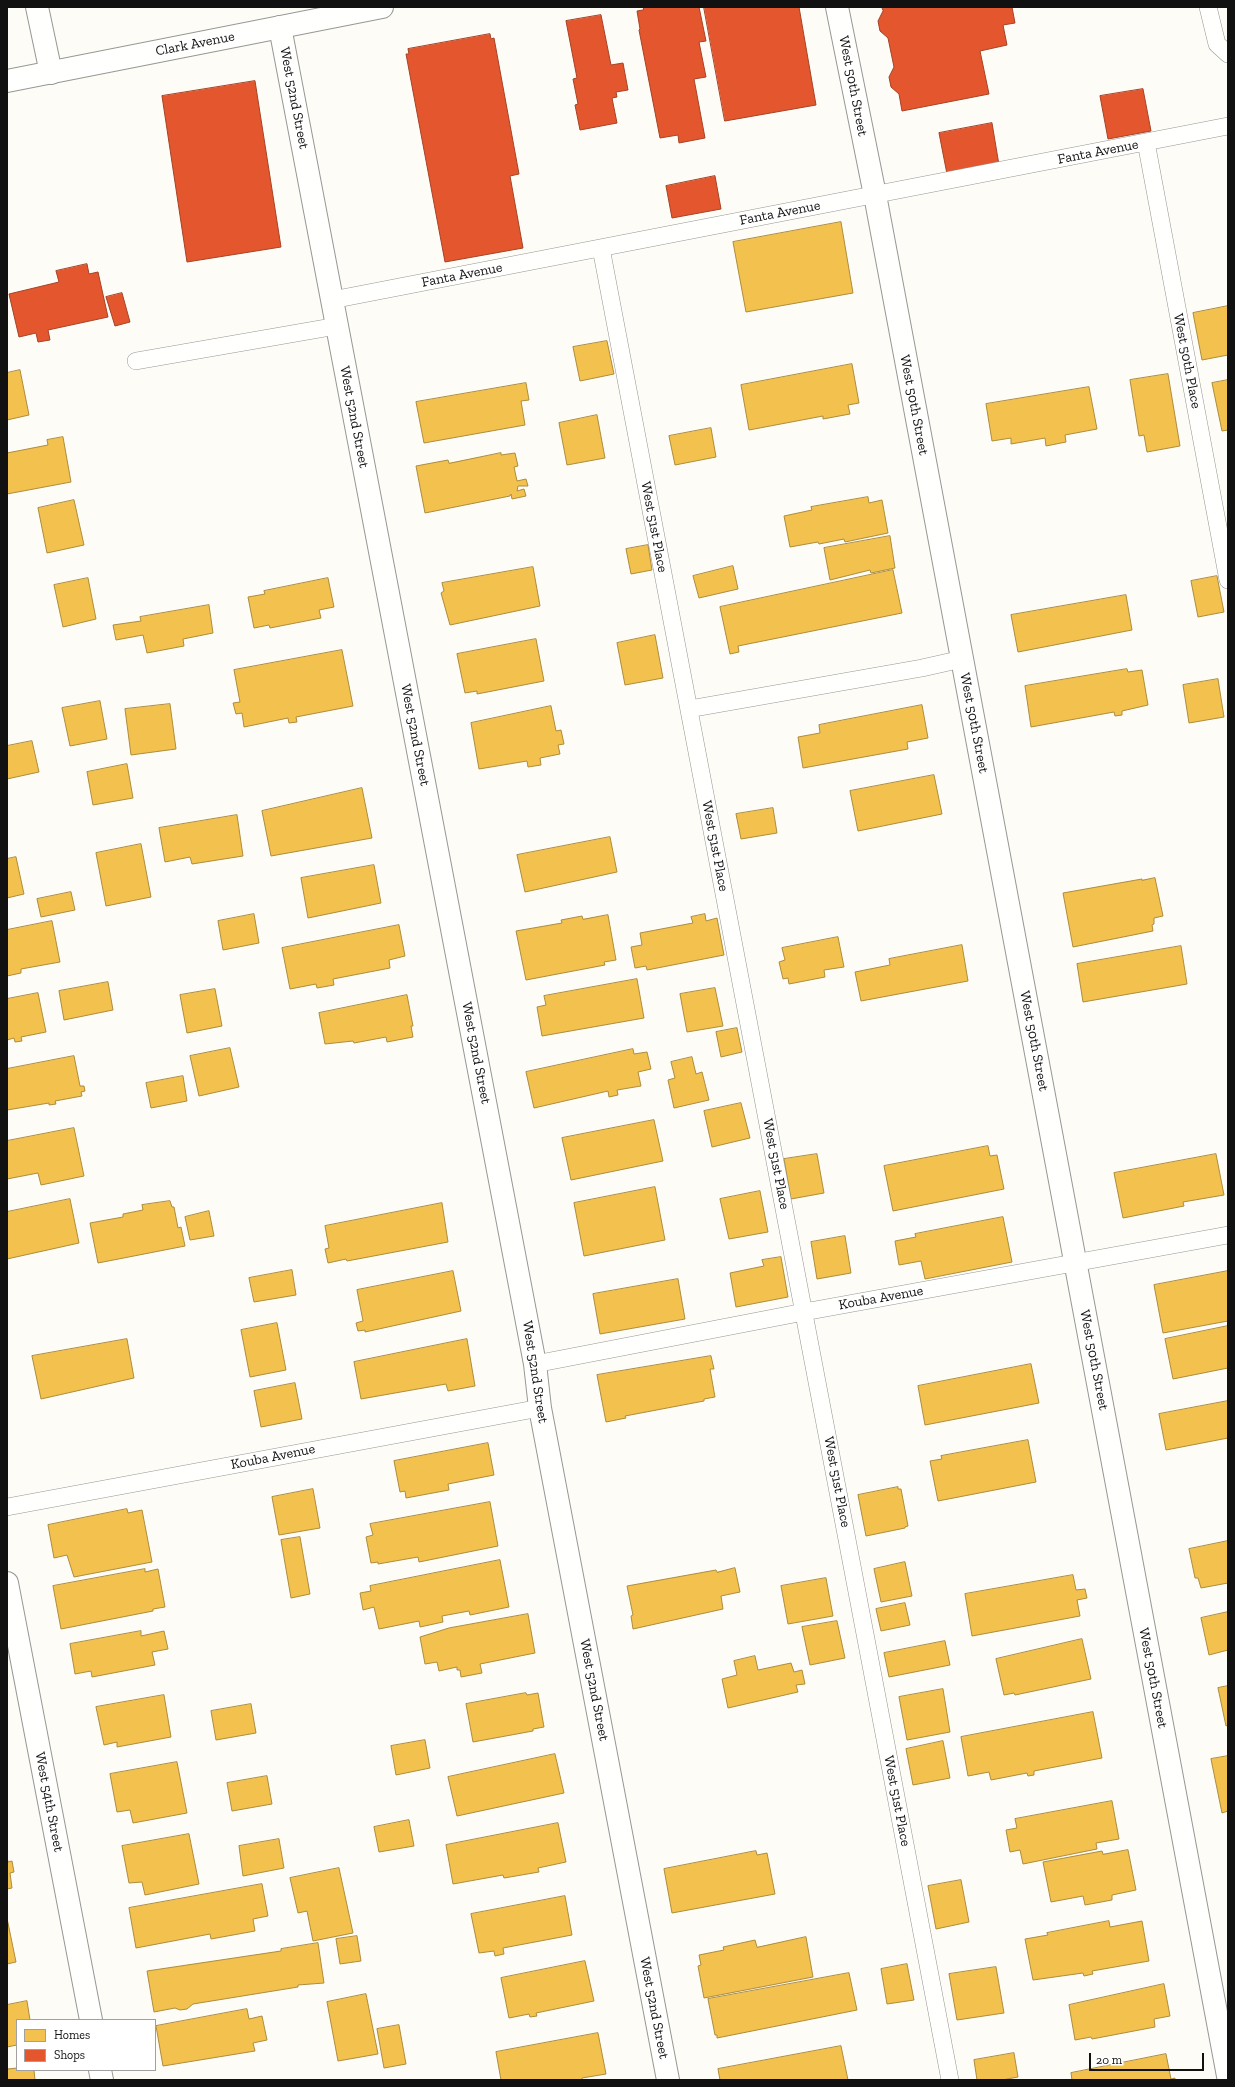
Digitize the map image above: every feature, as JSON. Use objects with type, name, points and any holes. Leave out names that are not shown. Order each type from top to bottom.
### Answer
[{"type":"street","points":[[37,7],[52,73]]},
{"type":"street","name":"Clark Avenue","points":[[7,81],[379,7]]},
{"type":"street","name":"West 50th Street","points":[[837,7],[875,195],[1228,2076]]},
{"type":"street","name":"West 52nd Street","points":[[280,27],[535,1364],[540,1408],[668,2080]]},
{"type":"street","name":"West 54th Street","points":[[7,1584],[91,2019]]},
{"type":"lane","points":[[1208,7],[1217,44],[1228,54]]},
{"type":"lane","name":"Fanta Avenue","points":[[332,300],[1228,126]]},
{"type":"lane","name":"West 50th Place","points":[[1146,142],[1228,580]]},
{"type":"lane","name":"West 51st Place","points":[[601,248],[950,2080]]},
{"type":"lane","points":[[136,361],[337,326]]},
{"type":"lane","points":[[689,709],[922,668],[962,659]]},
{"type":"lane","name":"Kouba Avenue","points":[[535,1364],[804,1312],[1228,1235]]},
{"type":"lane","name":"Kouba Avenue","points":[[7,1507],[540,1408]]},
{"type":"building: Homes","points":[[841,222],[853,293],[746,312],[733,242]]},
{"type":"building: Homes","points":[[1228,306],[1228,355],[1202,360],[1193,313]]},
{"type":"building: Homes","points":[[607,341],[614,374],[580,381],[573,347]]},
{"type":"building: Homes","points":[[852,364],[859,403],[848,405],[850,414],[823,419],[823,416],[749,430],[741,385]]},
{"type":"building: Homes","points":[[20,370],[29,415],[7,420],[7,373]]},
{"type":"building: Homes","points":[[1168,374],[1180,446],[1147,452],[1144,435],[1139,436],[1130,380]]},
{"type":"building: Homes","points":[[1228,380],[1228,430],[1222,431],[1212,383]]},
{"type":"building: Homes","points":[[526,383],[529,400],[521,401],[525,425],[424,443],[416,402]]},
{"type":"building: Homes","points":[[1089,387],[1097,429],[1065,435],[1066,442],[1046,446],[1045,438],[1011,444],[1011,438],[992,441],[986,404]]},
{"type":"building: Homes","points":[[597,415],[605,458],[567,465],[559,423]]},
{"type":"building: Homes","points":[[711,428],[716,457],[675,465],[669,436]]},
{"type":"building: Homes","points":[[63,437],[71,482],[7,494],[7,453],[48,445],[47,440]]},
{"type":"building: Homes","points":[[501,453],[501,455],[515,453],[518,466],[514,467],[517,481],[526,479],[528,486],[518,486],[517,491],[524,489],[526,496],[512,499],[511,494],[510,496],[425,513],[416,466],[448,460],[449,463]]},
{"type":"building: Homes","points":[[868,497],[869,503],[882,500],[888,533],[845,542],[844,539],[819,544],[818,542],[790,547],[784,516],[812,510],[811,507]]},
{"type":"building: Homes","points":[[74,500],[84,545],[47,553],[38,508]]},
{"type":"building: Homes","points":[[890,536],[895,568],[871,573],[870,570],[830,580],[824,548]]},
{"type":"building: Homes","points":[[648,545],[652,570],[631,574],[626,549]]},
{"type":"building: Homes","points":[[733,566],[738,589],[699,598],[693,576]]},
{"type":"building: Homes","points":[[533,567],[540,606],[450,625],[441,593],[444,591],[442,583]]},
{"type":"building: Homes","points":[[893,570],[902,613],[738,646],[739,652],[730,654],[720,607]]},
{"type":"building: Homes","points":[[1217,576],[1224,612],[1198,617],[1191,581]]},
{"type":"building: Homes","points":[[88,578],[96,619],[63,627],[54,585]]},
{"type":"building: Homes","points":[[328,578],[334,607],[319,610],[321,618],[270,628],[269,625],[254,628],[248,597],[265,594],[264,591]]},
{"type":"building: Homes","points":[[1126,595],[1132,630],[1018,652],[1011,615]]},
{"type":"building: Homes","points":[[209,605],[213,633],[183,639],[184,646],[147,653],[143,635],[116,640],[113,625],[141,621],[140,617]]},
{"type":"building: Homes","points":[[655,635],[663,678],[625,685],[617,643]]},
{"type":"building: Homes","points":[[536,639],[544,681],[477,694],[477,691],[465,693],[457,654]]},
{"type":"building: Homes","points":[[342,650],[353,706],[296,717],[297,722],[289,723],[288,718],[244,727],[242,713],[236,714],[233,703],[240,702],[234,670]]},
{"type":"building: Homes","points":[[1127,669],[1128,672],[1142,670],[1148,705],[1122,711],[1122,715],[1115,716],[1114,712],[1031,727],[1025,686]]},
{"type":"building: Homes","points":[[1218,679],[1224,717],[1189,723],[1183,685]]},
{"type":"building: Homes","points":[[100,701],[107,739],[70,746],[62,708]]},
{"type":"building: Homes","points":[[170,704],[176,749],[131,755],[125,709]]},
{"type":"building: Homes","points":[[922,705],[928,738],[907,742],[908,749],[803,768],[798,737],[820,733],[819,725]]},
{"type":"building: Homes","points":[[551,706],[556,731],[561,730],[564,744],[558,745],[560,754],[540,758],[541,765],[528,767],[527,761],[479,769],[471,723]]},
{"type":"building: Homes","points":[[32,741],[39,772],[7,779],[7,746]]},
{"type":"building: Homes","points":[[127,764],[133,798],[93,805],[87,772]]},
{"type":"building: Homes","points":[[934,775],[942,814],[858,831],[850,791]]},
{"type":"building: Homes","points":[[362,788],[372,838],[271,856],[262,811]]},
{"type":"building: Homes","points":[[773,808],[777,833],[741,839],[736,814]]},
{"type":"building: Homes","points":[[237,815],[243,856],[192,864],[190,857],[165,862],[159,828]]},
{"type":"building: Homes","points":[[610,837],[617,872],[525,892],[517,855]]},
{"type":"building: Homes","points":[[141,844],[151,897],[106,906],[96,853]]},
{"type":"building: Homes","points":[[16,857],[24,894],[7,898],[7,859]]},
{"type":"building: Homes","points":[[374,865],[381,903],[308,918],[301,878]]},
{"type":"building: Homes","points":[[1155,878],[1163,916],[1154,918],[1154,924],[1152,925],[1153,931],[1073,947],[1063,893]]},
{"type":"building: Homes","points":[[71,892],[75,910],[41,917],[37,899]]},
{"type":"building: Homes","points":[[254,914],[259,943],[223,950],[218,921]]},
{"type":"building: Homes","points":[[705,914],[706,921],[717,918],[724,955],[647,970],[646,966],[635,968],[631,947],[642,945],[640,933],[693,923],[691,917]]},
{"type":"building: Homes","points":[[608,915],[616,960],[604,962],[605,965],[526,980],[516,931],[562,923],[561,920],[582,916],[583,919]]},
{"type":"building: Homes","points":[[52,921],[60,962],[21,969],[21,973],[7,976],[7,930]]},
{"type":"building: Homes","points":[[399,925],[405,956],[389,960],[390,968],[333,979],[334,985],[317,988],[316,984],[290,989],[282,948]]},
{"type":"building: Homes","points":[[838,937],[844,967],[824,970],[825,977],[789,984],[788,978],[783,979],[779,962],[785,960],[782,948]]},
{"type":"building: Homes","points":[[962,945],[968,981],[861,1001],[855,972],[890,965],[889,959]]},
{"type":"building: Homes","points":[[1181,946],[1187,984],[1083,1002],[1077,964]]},
{"type":"building: Homes","points":[[637,979],[644,1018],[542,1036],[537,1007],[546,1005],[544,996]]},
{"type":"building: Homes","points":[[108,982],[113,1010],[64,1020],[59,991]]},
{"type":"building: Homes","points":[[715,988],[723,1026],[687,1032],[680,994]]},
{"type":"building: Homes","points":[[215,989],[222,1026],[187,1033],[180,995]]},
{"type":"building: Homes","points":[[38,993],[46,1032],[21,1037],[22,1041],[15,1042],[14,1038],[7,1040],[7,999]]},
{"type":"building: Homes","points":[[407,995],[413,1026],[411,1026],[413,1037],[387,1042],[386,1037],[354,1043],[353,1041],[325,1044],[319,1013]]},
{"type":"building: Homes","points":[[737,1028],[742,1052],[721,1057],[716,1032]]},
{"type":"building: Homes","points":[[230,1048],[239,1087],[199,1096],[190,1056]]},
{"type":"building: Homes","points":[[633,1049],[634,1054],[647,1052],[651,1069],[638,1072],[641,1086],[617,1090],[618,1095],[609,1097],[608,1091],[534,1108],[526,1072]]},
{"type":"building: Homes","points":[[74,1056],[80,1086],[84,1086],[85,1091],[81,1092],[82,1096],[55,1101],[56,1104],[49,1105],[49,1103],[7,1110],[7,1069]]},
{"type":"building: Homes","points":[[692,1057],[696,1074],[702,1072],[709,1100],[674,1108],[668,1080],[675,1078],[671,1062]]},
{"type":"building: Homes","points":[[183,1076],[187,1101],[151,1108],[146,1083]]},
{"type":"building: Homes","points":[[741,1103],[750,1138],[712,1147],[704,1111]]},
{"type":"building: Homes","points":[[654,1120],[663,1161],[571,1180],[562,1138]]},
{"type":"building: Homes","points":[[74,1128],[84,1176],[41,1185],[38,1173],[7,1179],[7,1141]]},
{"type":"building: Homes","points":[[988,1146],[990,1156],[997,1155],[1004,1189],[893,1211],[884,1166]]},
{"type":"building: Homes","points":[[817,1154],[824,1193],[791,1199],[784,1159]]},
{"type":"building: Homes","points":[[1216,1154],[1224,1195],[1183,1202],[1184,1206],[1123,1218],[1114,1173]]},
{"type":"building: Homes","points":[[655,1187],[665,1240],[584,1256],[574,1203]]},
{"type":"building: Homes","points":[[760,1191],[768,1232],[729,1239],[720,1199]]},
{"type":"building: Homes","points":[[70,1199],[79,1243],[7,1259],[7,1212]]},
{"type":"building: Homes","points":[[170,1201],[172,1207],[174,1207],[178,1228],[181,1227],[185,1246],[98,1263],[90,1223],[123,1217],[123,1214],[143,1210],[142,1205]]},
{"type":"building: Homes","points":[[442,1203],[448,1242],[347,1261],[346,1259],[328,1263],[325,1249],[329,1248],[325,1226]]},
{"type":"building: Homes","points":[[209,1211],[214,1236],[190,1240],[185,1217]]},
{"type":"building: Homes","points":[[1003,1217],[1012,1262],[925,1279],[921,1261],[899,1265],[895,1241],[916,1237],[915,1234]]},
{"type":"building: Homes","points":[[845,1236],[851,1273],[817,1279],[811,1242]]},
{"type":"building: Homes","points":[[781,1257],[788,1297],[736,1307],[730,1273],[764,1266],[762,1260]]},
{"type":"building: Homes","points":[[292,1270],[296,1295],[254,1302],[249,1278]]},
{"type":"building: Homes","points":[[453,1271],[461,1311],[365,1332],[365,1330],[358,1331],[356,1323],[363,1321],[357,1290]]},
{"type":"building: Homes","points":[[1228,1271],[1228,1321],[1163,1333],[1154,1285]]},
{"type":"building: Homes","points":[[678,1279],[685,1319],[600,1334],[593,1294]]},
{"type":"building: Homes","points":[[277,1323],[286,1370],[250,1377],[241,1330]]},
{"type":"building: Homes","points":[[1228,1326],[1228,1368],[1173,1379],[1165,1339]]},
{"type":"building: Homes","points":[[127,1339],[134,1378],[41,1399],[32,1356]]},
{"type":"building: Homes","points":[[467,1339],[475,1386],[448,1391],[446,1384],[361,1399],[354,1362]]},
{"type":"building: Homes","points":[[711,1356],[714,1369],[710,1369],[715,1397],[704,1399],[704,1401],[625,1416],[626,1418],[606,1422],[597,1375]]},
{"type":"building: Homes","points":[[1031,1364],[1039,1403],[925,1425],[918,1386]]},
{"type":"building: Homes","points":[[295,1383],[302,1419],[261,1427],[254,1391]]},
{"type":"building: Homes","points":[[1228,1401],[1228,1438],[1166,1450],[1159,1414]]},
{"type":"building: Homes","points":[[1028,1440],[1036,1482],[938,1501],[930,1461],[942,1459],[941,1456]]},
{"type":"building: Homes","points":[[488,1443],[494,1475],[448,1484],[449,1490],[406,1498],[405,1491],[400,1492],[394,1461]]},
{"type":"building: Homes","points":[[898,1487],[898,1489],[901,1489],[908,1526],[905,1528],[866,1536],[858,1495]]},
{"type":"building: Homes","points":[[313,1489],[320,1528],[279,1535],[272,1497]]},
{"type":"building: Homes","points":[[490,1502],[498,1546],[419,1562],[418,1557],[378,1564],[378,1562],[371,1563],[366,1537],[373,1535],[370,1524]]},
{"type":"building: Homes","points":[[127,1509],[128,1513],[142,1510],[152,1562],[74,1577],[67,1555],[54,1558],[48,1525]]},
{"type":"building: Homes","points":[[300,1537],[310,1594],[291,1598],[281,1540]]},
{"type":"building: Homes","points":[[1228,1541],[1228,1583],[1201,1588],[1198,1578],[1195,1578],[1189,1549]]},
{"type":"building: Homes","points":[[500,1560],[509,1607],[470,1615],[469,1611],[442,1616],[443,1622],[420,1627],[419,1621],[379,1629],[374,1607],[363,1610],[360,1593],[371,1591],[370,1586]]},
{"type":"building: Homes","points":[[905,1562],[912,1596],[881,1602],[874,1569]]},
{"type":"building: Homes","points":[[735,1568],[740,1592],[721,1596],[723,1609],[633,1629],[631,1616],[633,1615],[627,1586]]},
{"type":"building: Homes","points":[[145,1569],[145,1572],[158,1569],[165,1607],[153,1609],[153,1611],[61,1629],[53,1586]]},
{"type":"building: Homes","points":[[1073,1575],[1076,1590],[1085,1589],[1087,1598],[1077,1600],[1080,1616],[972,1636],[965,1594]]},
{"type":"building: Homes","points":[[826,1578],[833,1616],[788,1624],[781,1586]]},
{"type":"building: Homes","points":[[905,1603],[910,1625],[881,1631],[876,1609]]},
{"type":"building: Homes","points":[[1228,1612],[1228,1650],[1209,1655],[1201,1618]]},
{"type":"building: Homes","points":[[528,1614],[535,1653],[480,1664],[482,1673],[461,1677],[460,1670],[457,1670],[457,1667],[439,1671],[437,1662],[425,1664],[420,1637],[449,1628]]},
{"type":"building: Homes","points":[[837,1621],[845,1658],[810,1665],[802,1627]]},
{"type":"building: Homes","points":[[141,1631],[141,1636],[164,1631],[168,1649],[152,1652],[155,1665],[92,1677],[91,1671],[75,1674],[70,1644]]},
{"type":"building: Homes","points":[[1082,1639],[1091,1679],[1015,1695],[1014,1693],[1004,1695],[996,1659]]},
{"type":"building: Homes","points":[[945,1641],[950,1665],[889,1677],[884,1653]]},
{"type":"building: Homes","points":[[755,1656],[758,1670],[791,1663],[794,1672],[802,1670],[805,1684],[796,1685],[798,1692],[728,1708],[722,1679],[737,1675],[734,1661]]},
{"type":"building: Homes","points":[[1228,1686],[1228,1725],[1226,1726],[1218,1688]]},
{"type":"building: Homes","points":[[943,1689],[950,1732],[907,1740],[899,1697]]},
{"type":"building: Homes","points":[[526,1693],[527,1695],[538,1693],[544,1727],[533,1729],[533,1731],[473,1742],[466,1704]]},
{"type":"building: Homes","points":[[164,1695],[171,1737],[117,1747],[117,1742],[104,1745],[96,1707]]},
{"type":"building: Homes","points":[[251,1704],[256,1733],[216,1740],[211,1711]]},
{"type":"building: Homes","points":[[1093,1712],[1102,1758],[1034,1771],[1034,1775],[1028,1776],[1027,1773],[991,1780],[989,1772],[968,1776],[961,1737]]},
{"type":"building: Homes","points":[[425,1740],[430,1768],[396,1775],[391,1746]]},
{"type":"building: Homes","points":[[943,1741],[950,1778],[913,1785],[906,1749]]},
{"type":"building: Homes","points":[[555,1754],[564,1793],[457,1816],[448,1777]]},
{"type":"building: Homes","points":[[1228,1756],[1228,1811],[1222,1813],[1211,1759]]},
{"type":"building: Homes","points":[[177,1762],[187,1813],[133,1823],[130,1810],[117,1812],[110,1774]]},
{"type":"building: Homes","points":[[267,1776],[272,1804],[232,1811],[227,1783]]},
{"type":"building: Homes","points":[[1112,1801],[1119,1839],[1096,1843],[1097,1849],[1023,1864],[1020,1850],[1010,1852],[1006,1830],[1017,1828],[1015,1819]]},
{"type":"building: Homes","points":[[409,1820],[414,1846],[379,1852],[374,1827]]},
{"type":"building: Homes","points":[[558,1823],[566,1862],[538,1868],[539,1872],[504,1878],[503,1875],[453,1884],[446,1845]]},
{"type":"building: Homes","points":[[189,1834],[199,1884],[145,1895],[142,1882],[129,1883],[122,1846]]},
{"type":"building: Homes","points":[[279,1839],[284,1868],[243,1876],[239,1846]]},
{"type":"building: Homes","points":[[1128,1850],[1136,1890],[1112,1895],[1112,1900],[1085,1905],[1083,1896],[1051,1902],[1043,1862],[1102,1851],[1103,1854]]},
{"type":"building: Homes","points":[[756,1851],[757,1855],[767,1853],[775,1894],[672,1913],[664,1869]]},
{"type":"building: Homes","points":[[7,1857],[8,1862],[12,1861],[14,1872],[10,1873],[12,1888],[7,1889]]},
{"type":"building: Homes","points":[[339,1868],[353,1933],[313,1941],[307,1911],[298,1913],[290,1878]]},
{"type":"building: Homes","points":[[961,1880],[969,1922],[936,1929],[928,1886]]},
{"type":"building: Homes","points":[[262,1884],[268,1916],[253,1919],[255,1931],[211,1939],[210,1934],[136,1948],[129,1908]]},
{"type":"building: Homes","points":[[565,1896],[572,1935],[503,1948],[504,1954],[495,1956],[494,1951],[479,1953],[471,1914]]},
{"type":"building: Homes","points":[[7,1918],[16,1962],[7,1964]]},
{"type":"building: Homes","points":[[1109,1921],[1110,1927],[1142,1921],[1149,1961],[1092,1971],[1093,1974],[1084,1976],[1083,1973],[1033,1980],[1025,1939],[1048,1935],[1047,1933]]},
{"type":"building: Homes","points":[[357,1936],[361,1961],[340,1964],[336,1939]]},
{"type":"building: Homes","points":[[806,1937],[813,1977],[704,1998],[698,1966],[701,1965],[699,1955],[724,1950],[723,1947],[755,1940],[757,1947]]},
{"type":"building: Homes","points":[[318,1943],[324,1983],[298,1985],[298,1987],[193,2004],[187,2009],[180,2010],[175,2008],[154,2012],[147,1971],[281,1951],[281,1949]]},
{"type":"building: Homes","points":[[585,1961],[594,2001],[536,2013],[537,2016],[530,2017],[529,2014],[509,2018],[501,1978]]},
{"type":"building: Homes","points":[[907,1964],[914,2000],[887,2004],[881,1969]]},
{"type":"building: Homes","points":[[996,1967],[1004,2013],[957,2020],[949,1974]]},
{"type":"building: Homes","points":[[849,1973],[857,2010],[717,2038],[717,2035],[715,2035],[708,1999]]},
{"type":"building: Homes","points":[[1164,1984],[1170,2016],[1154,2019],[1155,2027],[1092,2039],[1091,2037],[1075,2040],[1069,2005]]},
{"type":"building: Homes","points":[[366,1994],[378,2054],[338,2061],[327,2002]]},
{"type":"building: Homes","points":[[27,2001],[30,2019],[16,2019],[16,2045],[7,2047],[7,2005]]},
{"type":"building: Homes","points":[[247,2009],[249,2019],[262,2016],[267,2040],[253,2043],[255,2051],[163,2066],[156,2026]]},
{"type":"building: Homes","points":[[399,2025],[406,2064],[384,2068],[377,2029]]},
{"type":"building: Homes","points":[[598,2033],[606,2074],[582,2078],[582,2080],[501,2080],[496,2052]]},
{"type":"building: Homes","points":[[841,2046],[848,2080],[720,2080],[718,2069]]},
{"type":"building: Homes","points":[[1014,2053],[1018,2077],[1002,2080],[977,2080],[974,2060]]},
{"type":"building: Homes","points":[[1166,2054],[1171,2079],[1175,2078],[1175,2080],[1072,2080],[1071,2073]]},
{"type":"building: Homes","points":[[7,2066],[8,2069],[16,2068],[16,2071],[34,2071],[35,2080],[7,2080]]},
{"type":"building: Shops","points":[[644,7],[699,7],[706,41],[699,42],[706,77],[694,79],[705,138],[679,143],[678,135],[660,138],[639,30],[637,11],[643,10]]},
{"type":"building: Shops","points":[[704,7],[799,7],[816,105],[725,121]]},
{"type":"building: Shops","points":[[882,7],[1012,7],[1015,23],[1003,25],[1007,45],[980,51],[989,94],[902,111],[899,94],[891,87],[889,77],[894,67],[888,38],[880,31],[878,21],[883,11]]},
{"type":"building: Shops","points":[[601,15],[611,65],[623,63],[628,90],[616,92],[617,97],[612,98],[617,123],[580,130],[575,105],[578,104],[573,79],[577,78],[566,21]]},
{"type":"building: Shops","points":[[490,34],[491,39],[494,38],[519,174],[510,176],[523,248],[445,262],[406,54],[409,54],[408,49]]},
{"type":"building: Shops","points":[[255,81],[281,247],[187,262],[162,96]]},
{"type":"building: Shops","points":[[1143,89],[1151,131],[1108,139],[1100,96]]},
{"type":"building: Shops","points":[[992,123],[999,165],[947,174],[939,133]]},
{"type":"building: Shops","points":[[715,176],[721,209],[672,218],[666,186]]},
{"type":"building: Shops","points":[[87,264],[89,274],[98,272],[108,317],[48,330],[50,340],[38,342],[36,333],[19,337],[9,294],[59,282],[56,271]]},
{"type":"building: Shops","points":[[122,293],[130,322],[115,326],[106,297]]}]
